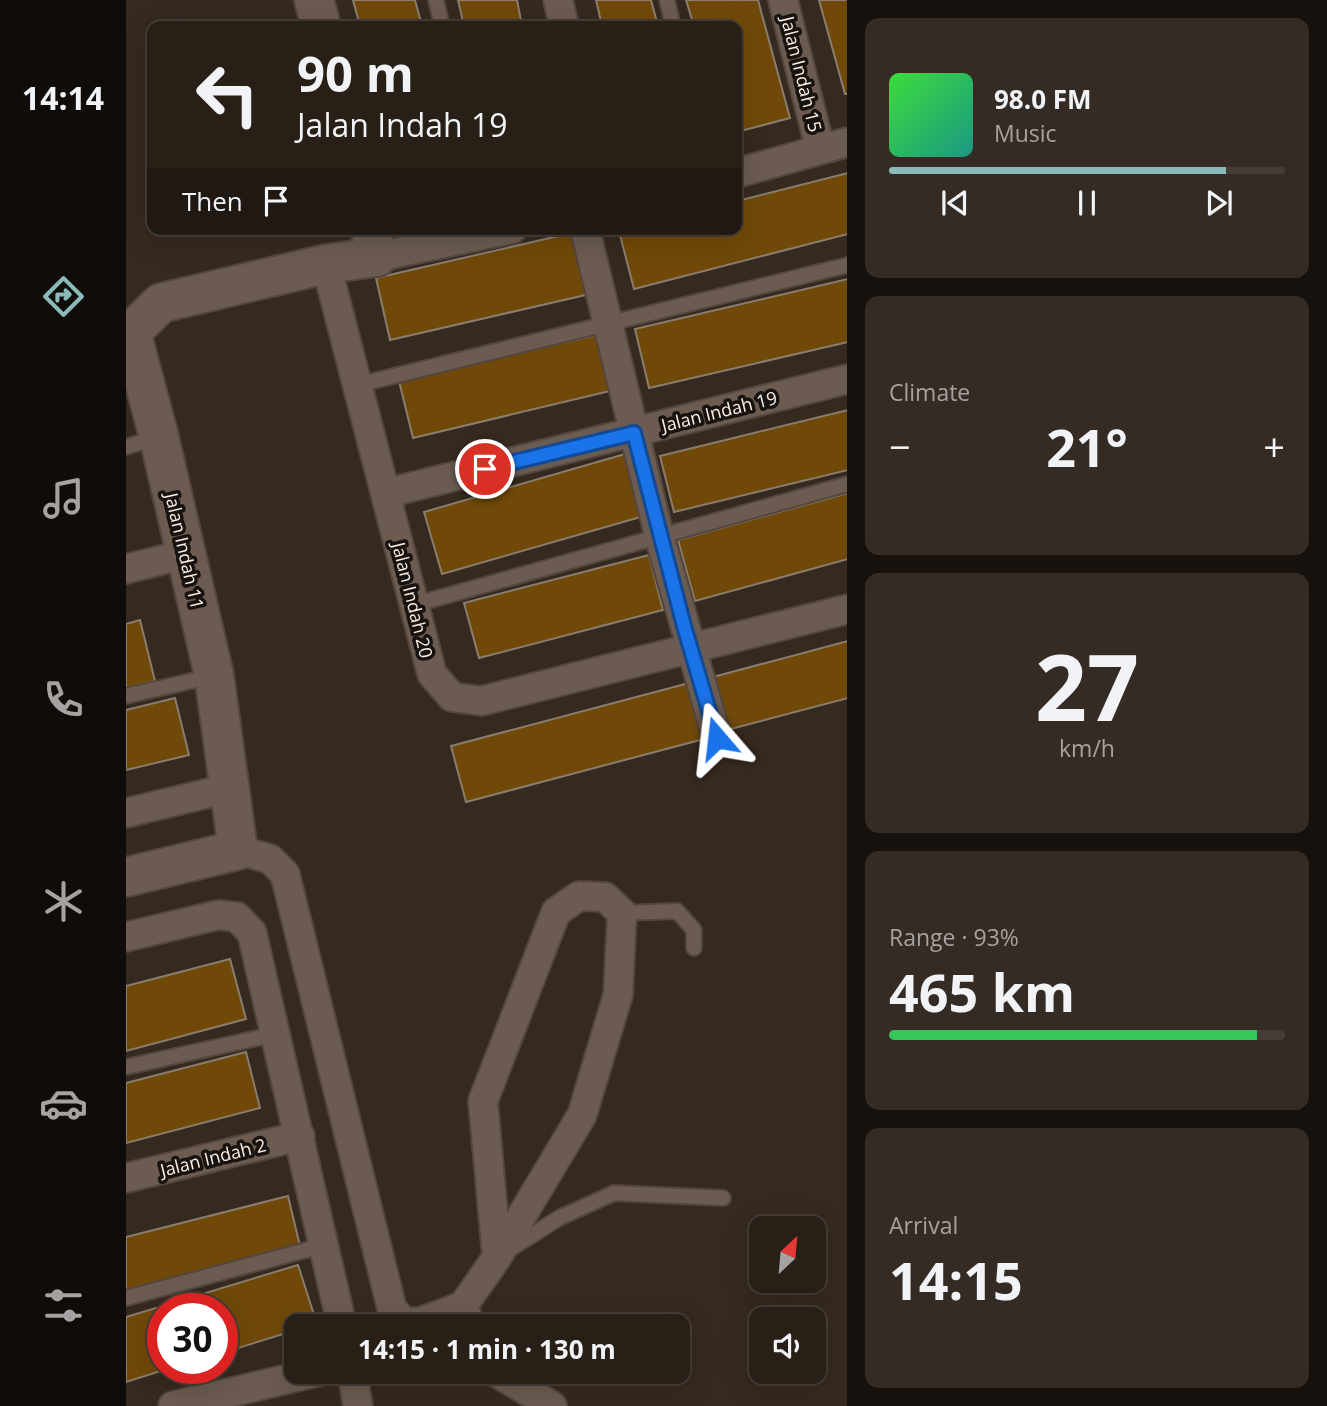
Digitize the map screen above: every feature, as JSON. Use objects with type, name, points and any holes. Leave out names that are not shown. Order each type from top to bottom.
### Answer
[{"type":"street","points":[[314,0],[320,21]]},
{"type":"street","points":[[558,0],[563,21]]},
{"type":"street","name":"Jalan Indah 15","points":[[783,0],[820,148]]},
{"type":"street","points":[[742,171],[847,142]]},
{"type":"street","points":[[128,327],[161,303],[326,264],[373,243],[456,235]]},
{"type":"street","points":[[586,235],[660,535],[717,738]]},
{"type":"street","name":"Jalan Indah 20","points":[[326,264],[432,674],[452,697],[481,701],[847,610]]},
{"type":"street","name":"Jalan Indah 11","points":[[128,327],[143,442],[186,554],[214,676],[238,850]]},
{"type":"street","name":"Jalan Indah 19","points":[[387,493],[847,379]]},
{"type":"street","points":[[126,569],[186,554]]},
{"type":"street","points":[[126,813],[230,788]]},
{"type":"street","points":[[126,877],[238,850],[270,859],[285,874],[393,1309],[397,1314]]},
{"type":"street","points":[[468,1314],[497,1257],[582,1115],[618,995],[622,913],[605,897],[579,896],[556,912],[483,1101],[497,1257]]},
{"type":"street","points":[[126,937],[218,915],[237,917],[252,933],[339,1314]]},
{"type":"street","name":"Jalan Indah 2","points":[[126,1178],[300,1136]]},
{"type":"street","points":[[173,1406],[284,1380]]},
{"type":"street","points":[[354,1384],[358,1406]]},
{"type":"street","points":[[516,1384],[552,1406]]},
{"type":"lane","points":[[436,0],[441,21]]},
{"type":"lane","points":[[667,0],[672,21]]},
{"type":"lane","points":[[357,385],[847,265]]},
{"type":"lane","points":[[413,605],[847,484]]},
{"type":"lane","points":[[126,696],[214,676]]},
{"type":"lane","points":[[622,913],[677,911],[694,930],[694,948]]},
{"type":"lane","points":[[126,1067],[276,1034]]},
{"type":"lane","points":[[497,1257],[559,1219],[614,1193],[723,1198]]},
{"type":"lane","points":[[126,1298],[325,1245]]},
{"type":"building","points":[[353,0],[415,0],[421,21],[359,21]]},
{"type":"building","points":[[458,0],[517,0],[521,21],[463,21]]},
{"type":"building","points":[[596,0],[651,0],[657,21],[601,21]]},
{"type":"building","points":[[686,0],[758,0],[790,118],[742,131],[742,21],[692,21]]},
{"type":"building","points":[[819,0],[847,0],[845,94]]},
{"type":"building","points":[[847,173],[847,234],[634,289],[620,235],[742,235],[742,200]]},
{"type":"building","points":[[563,235],[577,235],[590,294],[390,340],[376,278]]},
{"type":"building","points":[[847,279],[847,342],[649,388],[635,329]]},
{"type":"building","points":[[596,335],[610,391],[413,438],[399,381]]},
{"type":"building","points":[[847,410],[847,470],[674,512],[660,456]]},
{"type":"building","points":[[625,454],[644,516],[442,574],[424,512]]},
{"type":"building","points":[[847,493],[847,559],[695,601],[678,540]]},
{"type":"building","points":[[649,555],[663,610],[479,658],[464,603]]},
{"type":"building","points":[[140,620],[155,681],[126,688],[126,624]]},
{"type":"building","points":[[847,641],[847,698],[727,730],[713,677]]},
{"type":"building","points":[[689,683],[704,739],[466,802],[451,746]]},
{"type":"building","points":[[175,698],[189,755],[126,770],[126,710]]},
{"type":"building","points":[[230,959],[246,1019],[126,1051],[126,986]]},
{"type":"building","points":[[246,1052],[260,1108],[126,1143],[126,1083]]},
{"type":"building","points":[[288,1196],[300,1246],[126,1290],[126,1237]]},
{"type":"building","points":[[298,1265],[314,1314],[284,1314],[284,1334],[238,1348],[238,1293],[205,1293]]},
{"type":"building","points":[[147,1311],[147,1375],[126,1382],[126,1317]]},
{"type":"route","points":[[485,469],[634,433],[684,626],[717,738]]}]
